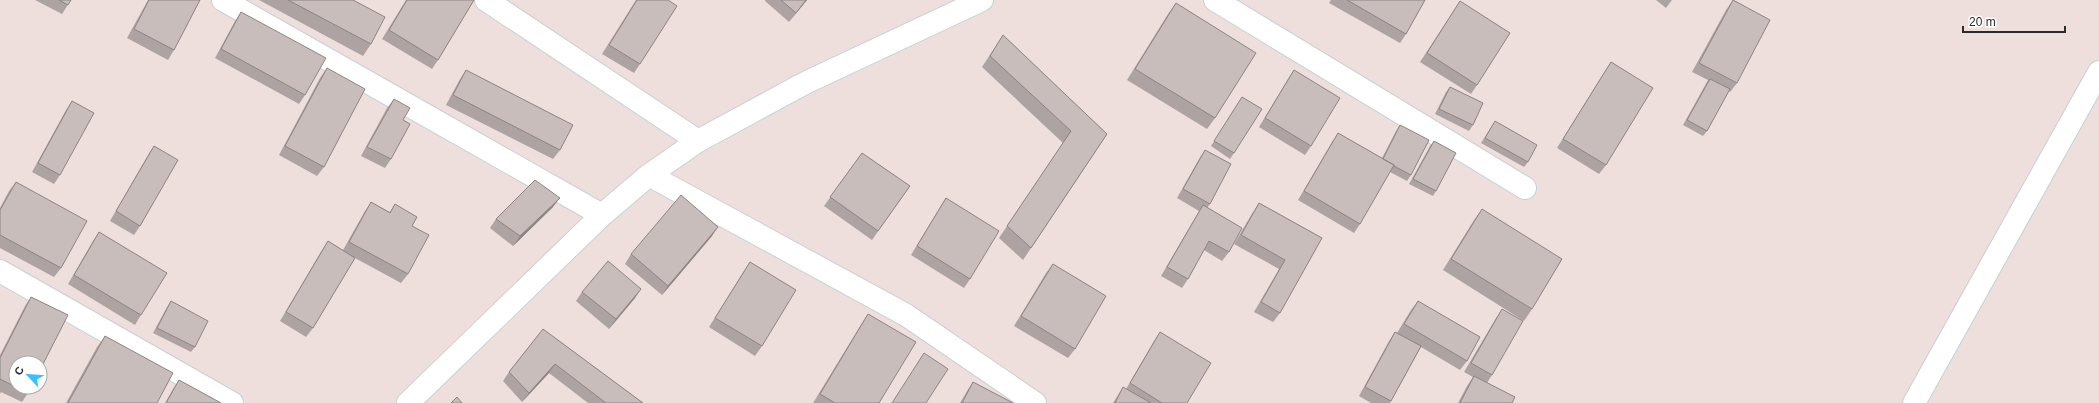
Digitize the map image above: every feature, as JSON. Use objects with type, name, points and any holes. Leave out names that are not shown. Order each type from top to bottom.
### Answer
[{"type":"street","points":[[223,0],[602,215]]},
{"type":"street","points":[[486,0],[698,141]]},
{"type":"street","points":[[408,403],[602,215],[649,175],[698,141],[806,83],[982,0]]},
{"type":"street","points":[[1215,0],[1525,188]]},
{"type":"street","points":[[1914,403],[2099,72]]},
{"type":"street","points":[[649,175],[906,315],[1035,403]]},
{"type":"street","points":[[0,271],[232,403]]},
{"type":"building","points":[[59,0],[71,0],[68,5]]},
{"type":"building","points":[[149,0],[200,0],[174,50],[134,29]]},
{"type":"building","points":[[288,0],[353,0],[385,17],[371,44]]},
{"type":"building","points":[[407,0],[474,0],[438,60],[389,30]]},
{"type":"building","points":[[637,0],[668,0],[677,6],[640,64],[609,45]]},
{"type":"building","points":[[781,0],[806,0],[796,13]]},
{"type":"building","points":[[1347,0],[1425,0],[1406,34]]},
{"type":"building","points":[[1733,0],[1770,20],[1737,83],[1699,63]]},
{"type":"building","points":[[1460,1],[1510,33],[1477,85],[1427,53]]},
{"type":"building","points":[[1176,3],[1256,53],[1215,118],[1135,69]]},
{"type":"building","points":[[241,12],[326,58],[305,95],[221,49]]},
{"type":"building","points":[[1003,35],[1107,134],[1031,248],[1007,226],[1071,131],[990,56]]},
{"type":"building","points":[[1611,62],[1653,88],[1606,165],[1563,139]]},
{"type":"building","points":[[327,68],[365,89],[324,167],[285,146]]},
{"type":"building","points":[[466,70],[573,125],[560,150],[453,95]]},
{"type":"building","points":[[1294,70],[1340,98],[1311,146],[1265,118]]},
{"type":"building","points":[[1710,79],[1730,89],[1707,131],[1687,120]]},
{"type":"building","points":[[1450,87],[1483,103],[1473,125],[1439,109]]},
{"type":"building","points":[[1242,97],[1262,109],[1234,153],[1214,141]]},
{"type":"building","points":[[394,99],[410,108],[403,120],[410,124],[391,159],[367,147]]},
{"type":"building","points":[[72,101],[94,113],[60,175],[38,163]]},
{"type":"building","points":[[1495,121],[1537,145],[1528,162],[1485,138]]},
{"type":"building","points":[[1400,125],[1429,140],[1411,175],[1383,159]]},
{"type":"building","points":[[1338,133],[1394,165],[1360,224],[1304,191]]},
{"type":"building","points":[[1434,141],[1456,153],[1436,191],[1413,179]]},
{"type":"building","points":[[154,146],[178,160],[140,226],[116,211]]},
{"type":"building","points":[[1205,150],[1231,164],[1210,204],[1183,189]]},
{"type":"building","points":[[862,153],[910,186],[878,231],[830,197]]},
{"type":"building","points":[[535,180],[560,198],[520,236],[496,219]]},
{"type":"building","points":[[16,182],[87,221],[61,268],[0,235],[0,210]]},
{"type":"building","points":[[681,195],[718,227],[668,286],[631,254]]},
{"type":"building","points":[[946,198],[999,231],[970,279],[917,246]]},
{"type":"building","points":[[371,202],[390,213],[395,204],[417,217],[412,226],[429,235],[408,274],[349,242]]},
{"type":"building","points":[[1259,203],[1322,238],[1280,313],[1261,302],[1285,260],[1241,235]]},
{"type":"building","points":[[1203,205],[1242,228],[1229,252],[1209,241],[1188,279],[1167,267]]},
{"type":"building","points":[[1482,209],[1562,259],[1532,309],[1451,259]]},
{"type":"building","points":[[99,232],[167,273],[141,315],[74,275]]},
{"type":"building","points":[[328,241],[355,258],[313,328],[286,312]]},
{"type":"building","points":[[608,261],[641,289],[616,319],[582,292]]},
{"type":"building","points":[[750,262],[796,290],[762,346],[715,318]]},
{"type":"building","points":[[1053,264],[1106,296],[1075,349],[1021,316]]},
{"type":"building","points":[[31,297],[68,315],[48,355],[8,355],[8,383],[0,379],[0,358]]},
{"type":"building","points":[[171,301],[208,321],[195,347],[157,328]]},
{"type":"building","points":[[1418,301],[1480,337],[1467,361],[1404,324]]},
{"type":"building","points":[[1502,309],[1523,321],[1492,375],[1471,363]]},
{"type":"building","points":[[868,314],[916,342],[879,403],[835,403],[820,394]]},
{"type":"building","points":[[543,329],[643,403],[606,403],[555,364],[529,393],[509,372]]},
{"type":"building","points":[[1160,332],[1211,363],[1187,403],[1162,403],[1130,383]]},
{"type":"building","points":[[1395,332],[1421,346],[1391,401],[1365,387]]},
{"type":"building","points":[[105,336],[173,373],[157,403],[68,403]]},
{"type":"building","points":[[924,353],[948,369],[926,403],[892,403]]},
{"type":"building","points":[[1474,376],[1515,397],[1512,403],[1460,403]]},
{"type":"building","points":[[179,380],[221,403],[166,403]]},
{"type":"building","points":[[973,382],[1013,403],[962,403]]},
{"type":"building","points":[[1123,387],[1151,403],[1115,403]]},
{"type":"building","points":[[457,397],[462,403],[451,403]]}]
